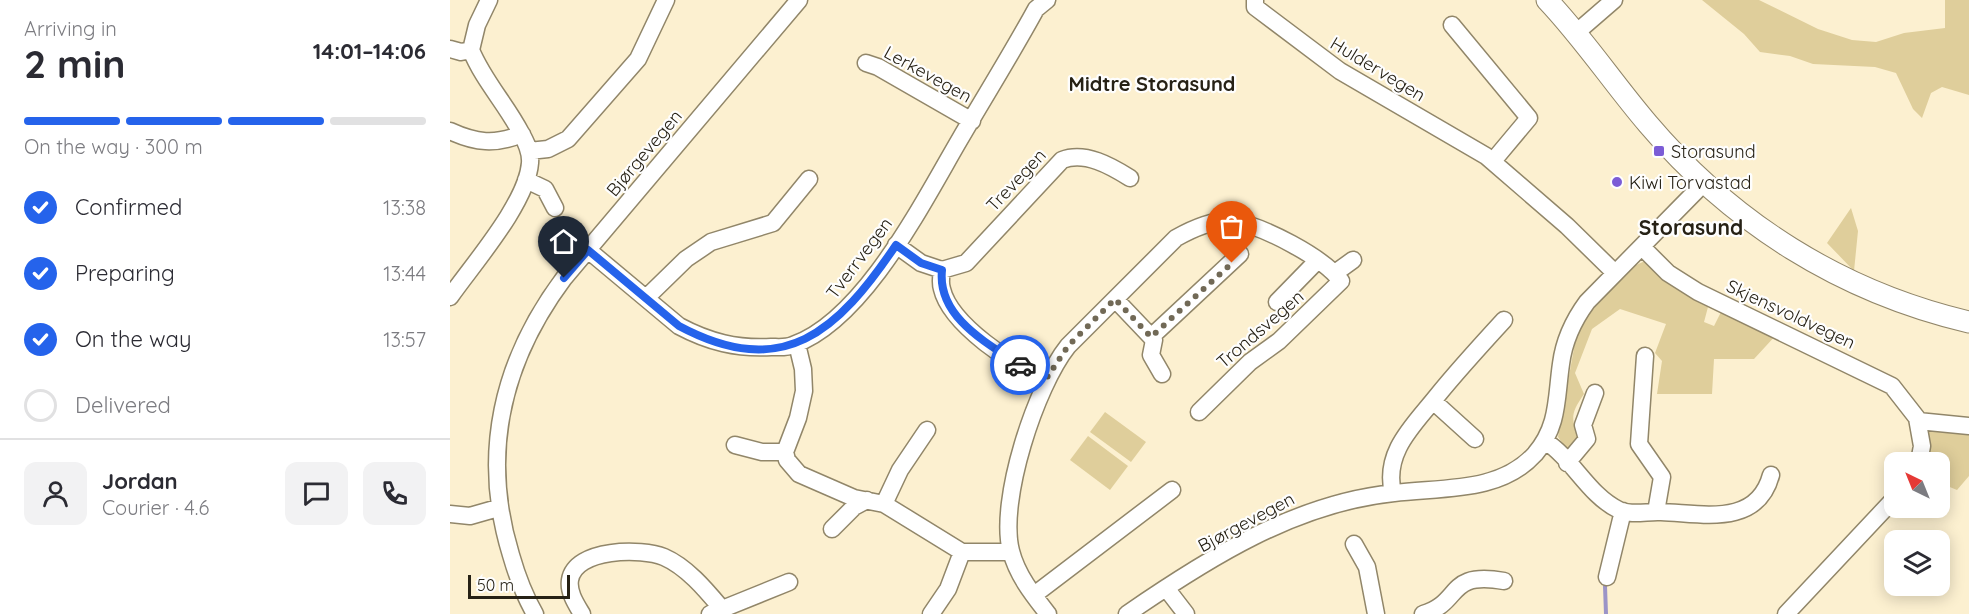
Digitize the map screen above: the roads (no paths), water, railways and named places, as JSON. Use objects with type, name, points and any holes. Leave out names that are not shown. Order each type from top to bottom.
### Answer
[{"type":"main road","points":[[1547,0],[1577,33],[1647,123],[1704,183],[1760,229],[1832,273],[1889,297],[1969,321]]},
{"type":"street","points":[[450,297],[511,211],[526,180],[529,151],[522,134],[504,103],[477,66],[471,50],[477,25],[489,0]]},
{"type":"street","points":[[529,151],[548,149],[563,143],[638,59],[666,0]]},
{"type":"street","name":"Bjørgevegen","points":[[535,614],[519,581],[498,508],[498,444],[513,370],[545,303],[799,0]]},
{"type":"street","name":"Huldervegen","points":[[1255,0],[1255,7],[1321,58],[1492,161],[1567,226],[1615,273]]},
{"type":"street","points":[[1577,33],[1614,0]]},
{"type":"street","name":"Tverrvegen","points":[[588,250],[679,326],[729,346],[768,347],[797,344],[810,338],[846,309],[876,274],[896,245],[1042,1]]},
{"type":"street","points":[[1452,26],[1529,118],[1492,161]]},
{"type":"street","points":[[450,49],[461,52],[471,50]]},
{"type":"street","name":"Lerkevegen","points":[[866,63],[878,67],[972,121]]},
{"type":"street","points":[[450,131],[488,143],[505,141],[522,134]]},
{"type":"street","name":"Trevegen","points":[[942,270],[959,266],[973,256],[1062,159],[1077,156],[1112,166],[1130,178]]},
{"type":"street","points":[[646,298],[686,259],[711,242],[773,223],[809,179]]},
{"type":"street","points":[[526,180],[545,189],[555,208]]},
{"type":"street","name":"Bjørgevegen","points":[[1127,614],[1166,588],[1288,519],[1335,503],[1498,479],[1521,467],[1545,441],[1558,407],[1560,365],[1567,336],[1587,302],[1704,183]]},
{"type":"street","points":[[1048,614],[1023,580],[1011,552],[1007,533],[1012,490],[1030,425],[1046,379],[1068,346],[1176,238],[1191,229],[1217,222],[1233,222],[1263,232],[1300,249],[1335,273],[1353,260]]},
{"type":"street","points":[[896,245],[921,263],[942,270],[941,287],[944,296],[968,328],[1023,367],[1046,379]]},
{"type":"street","name":"Skjensvoldvegen","points":[[1642,247],[1668,273],[1698,292],[1892,386],[1918,421]]},
{"type":"street","points":[[1151,337],[1240,254]]},
{"type":"street","name":"Trondsvegen","points":[[1277,302],[1317,261]]},
{"type":"street","name":"Trondsvegen","points":[[1198,412],[1250,362],[1279,341],[1330,294],[1341,281],[1335,273]]},
{"type":"street","points":[[1115,299],[1154,340],[1151,355],[1162,374]]},
{"type":"street","points":[[1393,493],[1391,467],[1398,447],[1411,425],[1504,320]]},
{"type":"street","points":[[797,344],[803,369],[804,391],[798,418],[785,452],[787,460],[799,474],[841,492],[884,504],[962,552],[1011,552]]},
{"type":"street","points":[[1645,356],[1639,444],[1662,477],[1656,512]]},
{"type":"street","points":[[1567,463],[1587,440],[1583,425],[1595,393]]},
{"type":"street","points":[[1433,401],[1475,439]]},
{"type":"street","points":[[1921,452],[1918,421],[1969,426]]},
{"type":"street","points":[[884,504],[900,470],[927,430]]},
{"type":"street","points":[[1545,441],[1595,491],[1623,511],[1719,515],[1741,510],[1768,484],[1771,474]]},
{"type":"street","points":[[735,445],[762,452],[785,452]]},
{"type":"street","points":[[1034,596],[1172,490]]},
{"type":"street","points":[[832,529],[854,507],[867,500]]},
{"type":"street","points":[[450,514],[470,516],[498,508]]},
{"type":"street","points":[[1786,614],[1884,510]]},
{"type":"street","points":[[1607,577],[1623,511]]},
{"type":"street","points":[[1354,544],[1367,567],[1376,614]]},
{"type":"street","points":[[931,614],[948,589],[962,552]]},
{"type":"street","points":[[582,614],[570,590],[574,568],[582,562],[606,554],[658,555],[674,562],[690,575],[716,612],[789,582]]},
{"type":"street","points":[[1423,614],[1469,579],[1504,581]]},
{"type":"street","points":[[1166,588],[1186,614]]},
{"type":"waterway","points":[[1605,586],[1606,614]]},
{"type":"place","name":"Storasund","points":[[1659,151]]},
{"type":"place","name":"Kiwi Torvastad","points":[[1617,182]]},
{"type":"district","name":"Midtre Storasund","points":[[1152,83]]},
{"type":"district","name":"Storasund","points":[[1691,227]]}]
